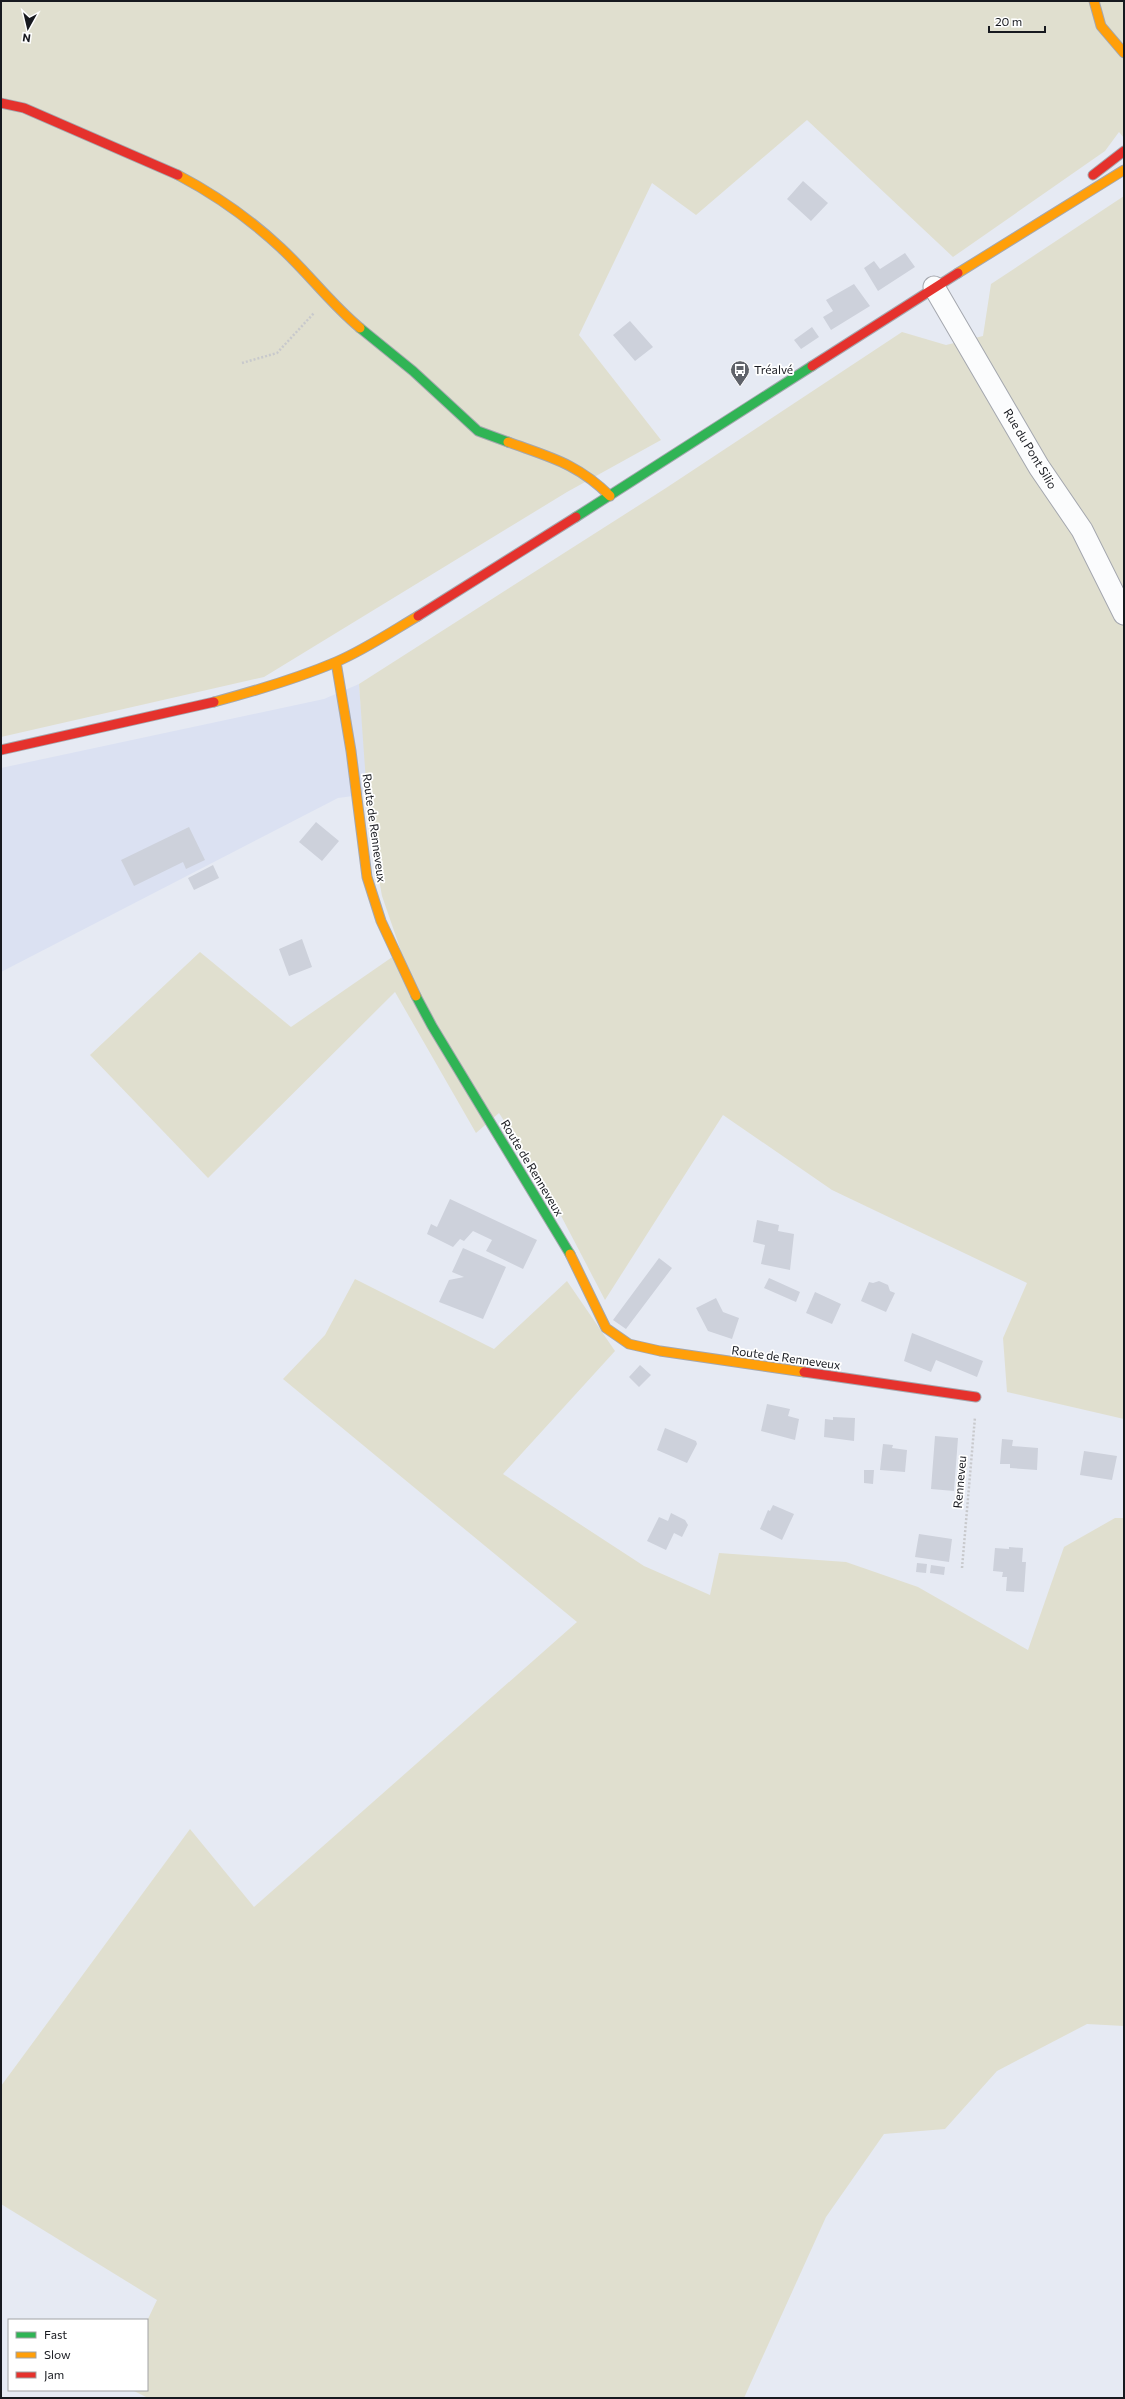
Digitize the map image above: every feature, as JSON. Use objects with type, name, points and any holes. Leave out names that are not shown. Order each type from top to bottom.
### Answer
[{"type":"street","points":[[1094,1],[1101,26],[1124,53]]},
{"type":"street","points":[[1,103],[24,108],[168,170],[205,189],[236,210],[282,249],[326,299],[413,371],[478,431],[573,466],[595,481],[610,496]]},
{"type":"street","points":[[1087,180],[1124,151]]},
{"type":"street","points":[[1,750],[196,707],[306,674],[336,662],[380,640],[610,496],[934,287],[1124,170]]},
{"type":"street","points":[[999,246],[1068,194]]},
{"type":"street","name":"Rue du Pont Silio","points":[[934,287],[1039,467],[1082,530],[1124,614]]},
{"type":"street","name":"Route de Renneveux","points":[[336,662],[351,751],[367,877],[381,921],[432,1026],[573,1259],[606,1328],[629,1344],[660,1351],[976,1397]]},
{"type":"path","points":[[242,363],[277,353],[326,299]]},
{"type":"path","name":"Renneveu","points":[[962,1568],[976,1397]]},
{"type":"shaded area","points":[[1,1],[1124,1],[1124,138],[1119,132],[1105,151],[953,257],[807,120],[696,215],[652,183],[579,335],[661,440],[567,492],[264,677],[1,737]]},
{"type":"shaded area","points":[[1124,196],[1124,1419],[1007,1392],[1003,1338],[1027,1283],[832,1190],[723,1115],[605,1300],[546,1187],[499,1113],[476,1133],[395,992],[208,1178],[90,1055],[200,952],[291,1027],[401,951],[382,896],[369,824],[359,684],[666,488],[902,332],[946,345],[983,336],[991,284]]},
{"type":"shaded area","points":[[359,684],[368,794],[338,798],[1,972],[1,768],[324,699]]},
{"type":"shaded area","points":[[355,1279],[494,1349],[567,1281],[615,1351],[503,1474],[644,1566],[710,1595],[719,1553],[846,1562],[918,1587],[1028,1650],[1064,1547],[1115,1518],[1124,1518],[1124,2026],[1087,2024],[997,2071],[945,2129],[884,2134],[826,2217],[744,2398],[148,2398],[134,2391],[148,2391],[148,2319],[157,2300],[1,2204],[1,2086],[190,1829],[254,1907],[577,1622],[283,1379],[325,1335]]},
{"type":"building","points":[[803,181],[828,203],[811,221],[787,199]]},
{"type":"building","points":[[905,253],[915,267],[878,291],[864,268],[874,261],[880,269]]},
{"type":"building","points":[[854,284],[870,306],[831,330],[823,317],[833,311],[826,300]]},
{"type":"building","points":[[630,321],[653,347],[635,361],[613,335]]},
{"type":"building","points":[[812,327],[819,337],[801,349],[794,340]]},
{"type":"building","points":[[316,822],[339,841],[322,861],[299,842]]},
{"type":"building","points":[[189,827],[205,860],[186,869],[183,862],[134,886],[121,860]]},
{"type":"building","points":[[213,865],[219,878],[194,890],[188,878]]},
{"type":"building","points":[[302,939],[312,967],[289,976],[279,949]]},
{"type":"building","points":[[450,1199],[537,1240],[523,1269],[486,1251],[492,1240],[473,1231],[464,1241],[460,1239],[453,1247],[427,1234],[431,1224],[437,1227]]},
{"type":"building","points":[[757,1220],[779,1225],[778,1231],[794,1234],[790,1270],[761,1264],[765,1245],[753,1242]]},
{"type":"building","points":[[463,1248],[506,1267],[483,1319],[439,1302],[449,1280],[464,1277],[452,1272]]},
{"type":"building","points":[[659,1258],[672,1268],[626,1329],[613,1320]]},
{"type":"building","points":[[769,1278],[800,1292],[796,1302],[764,1288]]},
{"type":"building","points":[[879,1281],[888,1285],[890,1291],[895,1293],[886,1312],[861,1301],[869,1282],[873,1283]]},
{"type":"building","points":[[815,1292],[841,1304],[832,1324],[806,1313]]},
{"type":"building","points":[[716,1298],[723,1312],[739,1318],[732,1339],[708,1331],[696,1308]]},
{"type":"building","points":[[912,1333],[983,1361],[977,1377],[936,1360],[931,1372],[904,1361]]},
{"type":"building","points":[[640,1365],[651,1375],[639,1387],[629,1377]]},
{"type":"building","points":[[767,1404],[790,1409],[788,1416],[799,1419],[795,1440],[761,1431]]},
{"type":"building","points":[[833,1417],[855,1418],[854,1441],[824,1437],[825,1419],[833,1420]]},
{"type":"building","points":[[665,1428],[696,1441],[697,1444],[687,1463],[657,1450]]},
{"type":"building","points":[[935,1436],[958,1438],[954,1491],[931,1489]]},
{"type":"building","points":[[1002,1439],[1013,1440],[1012,1446],[1038,1448],[1037,1470],[1010,1468],[1010,1464],[1000,1464]]},
{"type":"building","points":[[883,1444],[893,1445],[892,1448],[907,1450],[905,1472],[880,1470]]},
{"type":"building","points":[[1084,1451],[1117,1456],[1112,1480],[1080,1475]]},
{"type":"building","points":[[864,1470],[874,1470],[873,1484],[864,1483]]},
{"type":"building","points":[[773,1505],[794,1514],[782,1540],[760,1529],[768,1510],[770,1511]]},
{"type":"building","points":[[671,1513],[685,1520],[688,1525],[682,1537],[674,1533],[666,1550],[647,1541],[659,1517],[668,1521]]},
{"type":"building","points":[[919,1534],[952,1539],[949,1562],[915,1557]]},
{"type":"building","points":[[1009,1547],[1023,1548],[1022,1562],[1026,1562],[1024,1592],[1006,1591],[1007,1577],[1002,1577],[1003,1572],[993,1571],[995,1548],[1009,1549]]},
{"type":"building","points":[[917,1563],[927,1564],[926,1573],[916,1572]]},
{"type":"building","points":[[931,1565],[945,1567],[944,1575],[930,1573]]},
{"type":"traffic: fast","points":[[360,328],[413,371],[478,431],[508,442]]},
{"type":"traffic: fast","points":[[576,517],[812,366]]},
{"type":"traffic: fast","points":[[416,996],[432,1026],[570,1254]]},
{"type":"traffic: slow","points":[[1094,1],[1101,26],[1124,53]]},
{"type":"traffic: slow","points":[[958,273],[1124,170]]},
{"type":"traffic: slow","points":[[178,175],[219,199],[245,217],[269,237],[339,309],[360,328]]},
{"type":"traffic: slow","points":[[508,442],[550,457],[574,468],[598,485],[610,496]]},
{"type":"traffic: slow","points":[[214,702],[245,694],[306,674],[336,662],[367,646],[418,616]]},
{"type":"traffic: slow","points":[[336,662],[351,751],[367,877],[381,921],[416,996]]},
{"type":"traffic: slow","points":[[570,1254],[606,1328],[629,1344],[660,1351],[804,1372]]},
{"type":"traffic: jam","points":[[1,103],[24,108],[178,175]]},
{"type":"traffic: jam","points":[[1093,175],[1124,151]]},
{"type":"traffic: jam","points":[[812,366],[958,273]]},
{"type":"traffic: jam","points":[[418,616],[576,517]]},
{"type":"traffic: jam","points":[[1,750],[214,702]]},
{"type":"traffic: jam","points":[[804,1372],[976,1397]]},
{"type":"place","name":"Tréalvé","points":[[740,387]]}]
